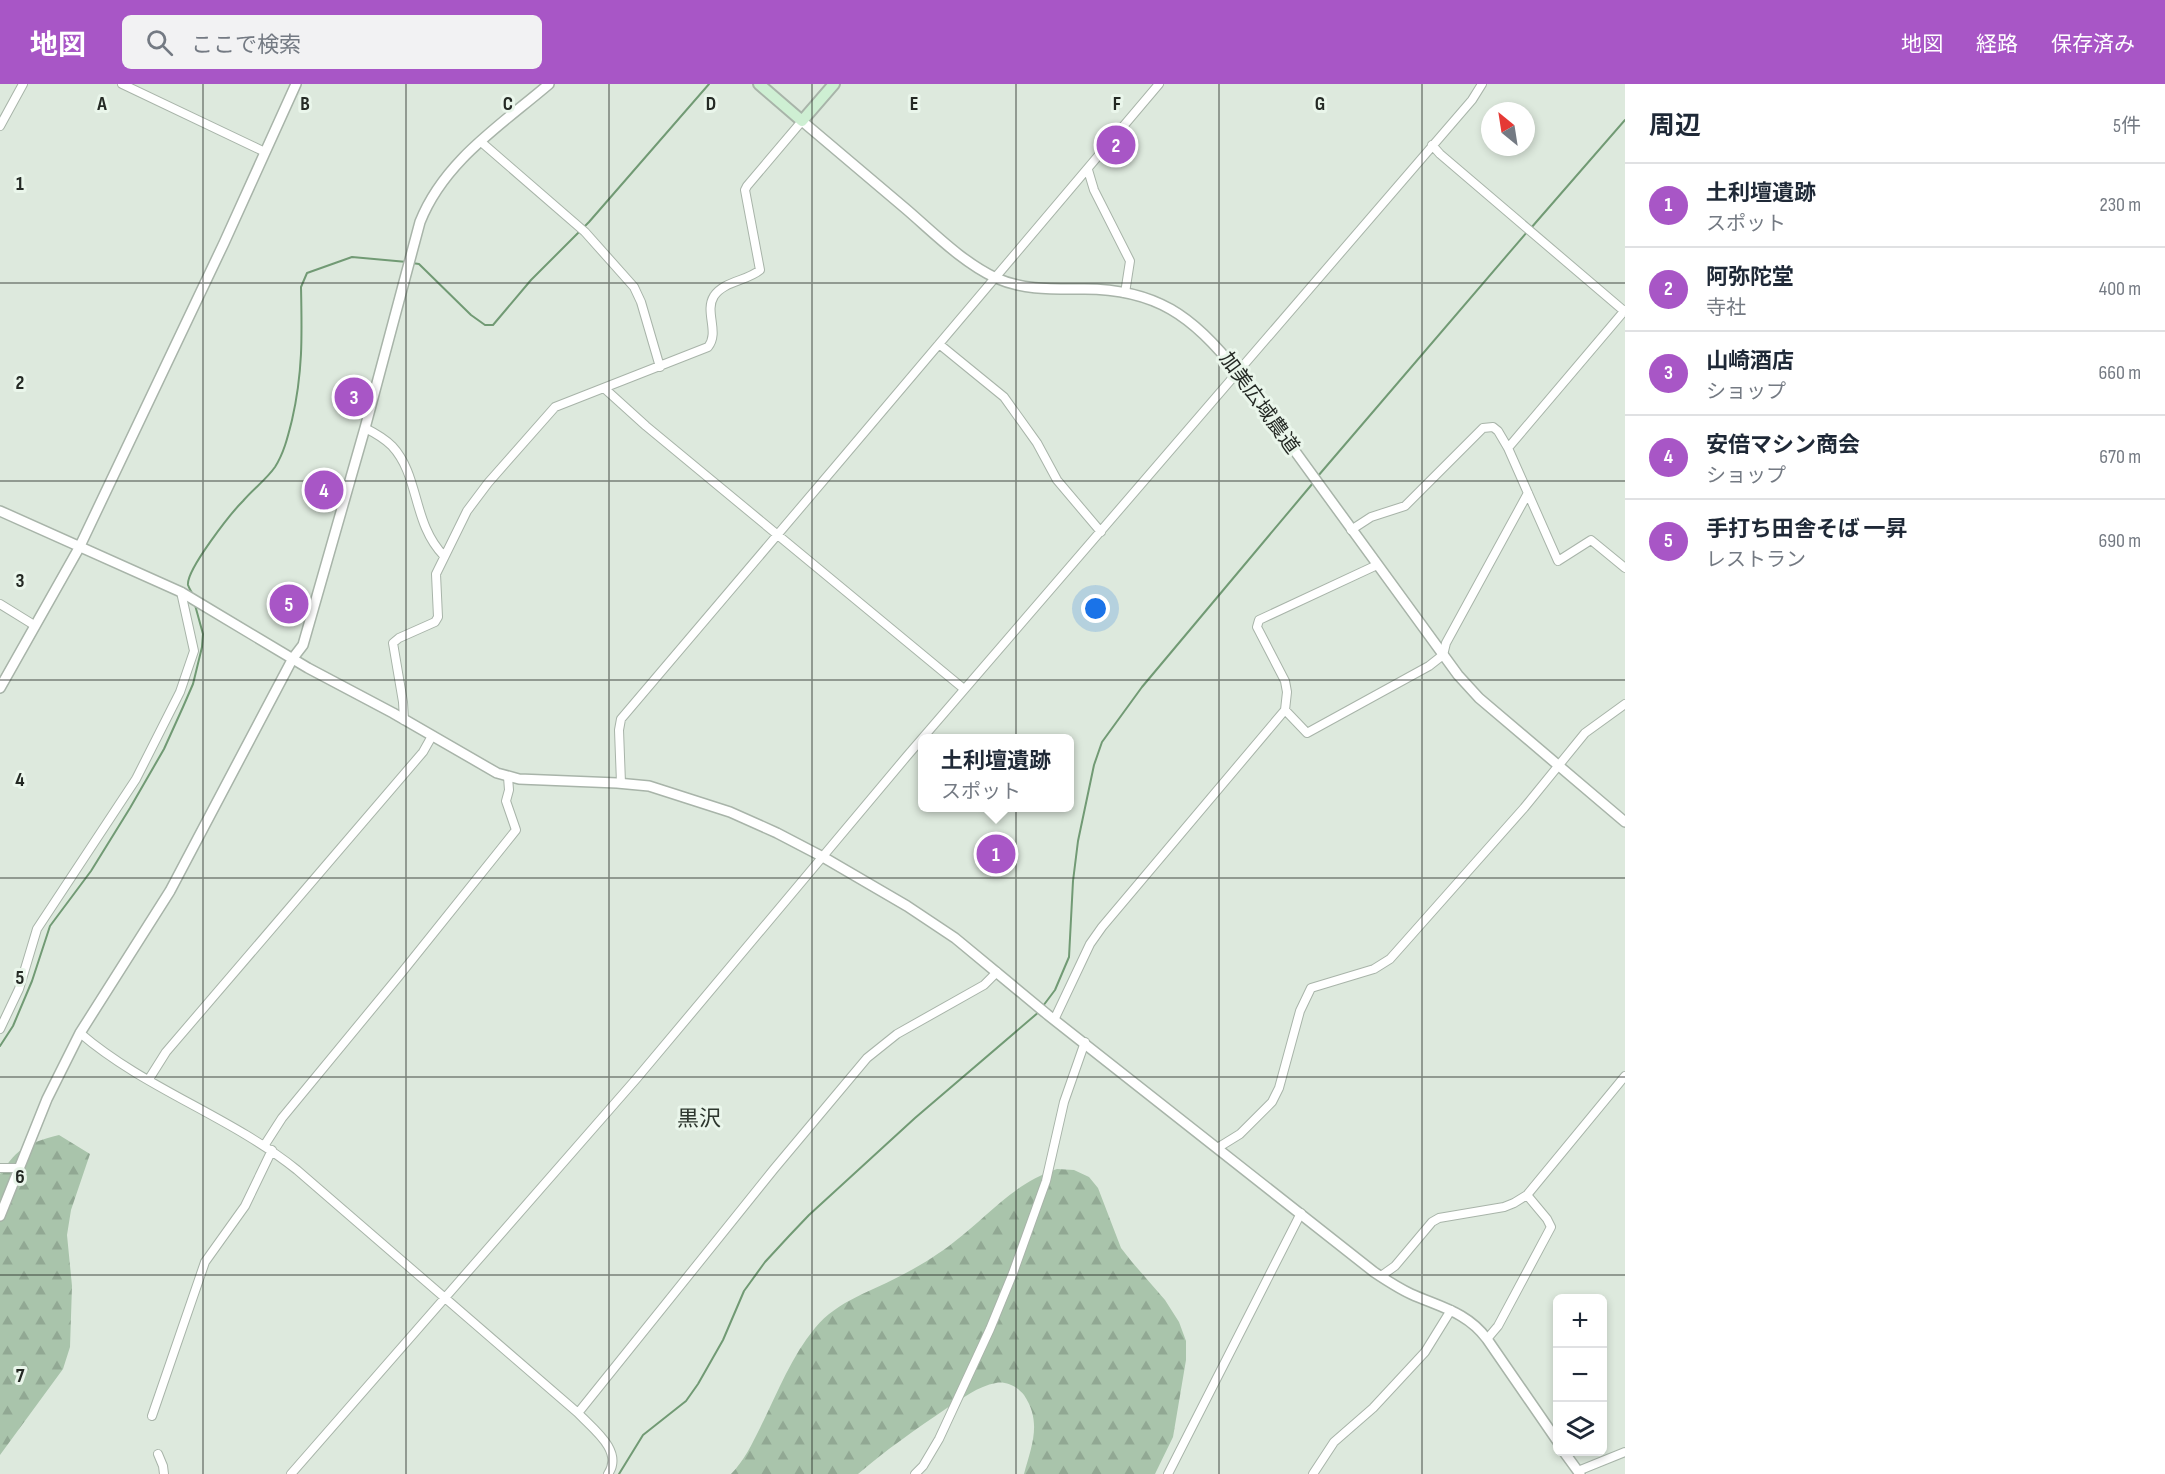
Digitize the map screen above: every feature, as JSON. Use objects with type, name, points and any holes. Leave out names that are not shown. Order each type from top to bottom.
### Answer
[{"type":"main road","points":[[759,84],[801,121],[834,84]]},
{"type":"street","points":[[0,126],[23,84]]},
{"type":"street","points":[[122,84],[265,152]]},
{"type":"street","points":[[0,688],[78,548],[296,84]]},
{"type":"street","points":[[0,1216],[47,1100],[80,1034],[170,891],[293,658],[303,645],[365,428],[420,222],[433,194],[450,171],[480,141],[549,84]]},
{"type":"street","points":[[621,783],[619,730],[621,719],[777,532],[997,278],[1159,84]]},
{"type":"street","points":[[926,734],[1472,100],[1482,84]]},
{"type":"street","points":[[405,720],[393,643],[435,622],[438,617],[435,579],[467,511],[488,483],[555,407],[708,347],[713,333],[710,310],[715,296],[724,287],[760,270],[746,190],[801,121]]},
{"type":"street","name":"加美広域農道","points":[[801,121],[955,252],[997,278],[1024,287],[1115,290],[1147,298],[1172,309],[1197,327],[1217,346],[1238,373],[1443,655],[1479,698],[1625,822]]},
{"type":"street","points":[[480,141],[585,232],[633,287],[641,302],[660,367]]},
{"type":"street","points":[[1432,145],[1625,310],[1508,448]]},
{"type":"street","points":[[1088,170],[1094,190],[1130,261],[1125,293]]},
{"type":"street","points":[[939,344],[1004,397],[1037,443],[1057,480],[1101,532]]},
{"type":"street","points":[[604,388],[646,426],[777,532],[964,689]]},
{"type":"street","points":[[1351,530],[1371,517],[1406,506],[1483,428],[1493,427],[1508,448],[1558,561],[1591,540],[1625,568]]},
{"type":"street","points":[[365,428],[384,439],[402,460],[423,525],[434,546],[444,556]]},
{"type":"street","points":[[1285,710],[1307,733],[1429,666],[1443,655],[1446,643],[1528,493]]},
{"type":"street","points":[[0,512],[184,594],[497,774],[519,779],[649,786],[730,812],[823,857],[931,921],[1381,1276],[1401,1290],[1451,1310],[1475,1325],[1553,1436]]},
{"type":"street","points":[[1052,1016],[1090,944],[1102,927],[1285,710],[1287,692],[1285,681],[1257,627],[1259,620],[1377,565]]},
{"type":"street","points":[[0,1029],[19,989],[37,929],[136,779],[180,692],[194,651],[184,594]]},
{"type":"street","points":[[0,604],[34,625]]},
{"type":"street","points":[[1219,1147],[1240,1134],[1272,1102],[1279,1088],[1300,1011],[1311,988],[1374,969],[1390,960],[1524,808],[1558,765],[1596,724],[1625,704]]},
{"type":"street","points":[[149,1079],[166,1052],[345,845],[423,752],[432,736]]},
{"type":"street","points":[[291,1474],[637,1078],[918,744]]},
{"type":"street","points":[[264,1146],[282,1118],[516,830],[506,801],[509,790],[508,777]]},
{"type":"street","points":[[578,1413],[861,1065],[897,1034],[984,985],[997,972]]},
{"type":"street","points":[[80,1034],[114,1060],[272,1150],[578,1413],[604,1440],[611,1452],[614,1460],[608,1474]]},
{"type":"street","points":[[915,1474],[939,1439],[1013,1273],[1046,1181],[1067,1090],[1085,1042]]},
{"type":"street","points":[[1381,1276],[1395,1266],[1432,1222],[1439,1218],[1504,1207],[1527,1195],[1625,1076]]},
{"type":"street","points":[[152,1416],[205,1262],[245,1206],[272,1150]]},
{"type":"street","points":[[0,1168],[18,1168]]},
{"type":"street","points":[[1487,1339],[1498,1326],[1551,1227],[1548,1219],[1527,1195]]},
{"type":"street","points":[[1168,1474],[1301,1213]]},
{"type":"street","points":[[1313,1474],[1334,1442],[1372,1408],[1425,1352],[1451,1310]]},
{"type":"street","points":[[1567,1456],[1579,1473],[1625,1452]]},
{"type":"street","points":[[158,1454],[164,1474]]},
{"type":"green space","points":[[59,1135],[90,1154],[71,1210],[67,1235],[72,1286],[70,1347],[63,1369],[0,1455],[0,1174],[13,1157],[25,1147]]},
{"type":"green space","points":[[1057,1169],[1074,1170],[1089,1177],[1098,1188],[1121,1248],[1165,1300],[1179,1322],[1186,1341],[1186,1360],[1173,1437],[1155,1474],[1024,1474],[1034,1434],[1033,1415],[1021,1392],[1011,1385],[1000,1383],[977,1390],[947,1408],[858,1474],[731,1474],[751,1446],[806,1339],[824,1318],[845,1303],[930,1259],[954,1242],[1014,1191]]},
{"type":"waterway","points":[[412,263],[419,264],[471,315],[485,325],[493,325],[531,280],[589,222],[709,84]]},
{"type":"waterway","points":[[1531,228],[1625,120]]},
{"type":"waterway","points":[[1318,476],[1527,232]]},
{"type":"waterway","points":[[192,593],[188,585],[189,578],[201,555],[237,507],[271,472],[283,450],[292,420],[298,386],[301,287],[307,273],[352,257],[407,262]]},
{"type":"waterway","points":[[1043,1006],[1055,990],[1069,957],[1073,881],[1078,841],[1094,765],[1102,742],[1142,687],[1313,483]]},
{"type":"waterway","points":[[0,1046],[13,1026],[32,981],[50,926],[91,871],[130,808],[164,749],[183,707],[193,684],[202,647],[203,634],[195,605]]},
{"type":"waterway","points":[[619,1474],[643,1435],[686,1401],[698,1384],[723,1340],[744,1291],[765,1262],[809,1215],[915,1118],[1040,1011]]},
{"type":"place","name":"阿弥陀堂","points":[[1116,145]]},
{"type":"place","name":"山崎酒店","points":[[354,397]]},
{"type":"place","name":"安倍マシン商会","points":[[324,490]]},
{"type":"place","name":"手打ち田舎そば 一昇","points":[[289,604]]},
{"type":"place","name":"土利壇遺跡","points":[[996,854]]},
{"type":"district","name":"黒沢","points":[[699,1119]]}]
